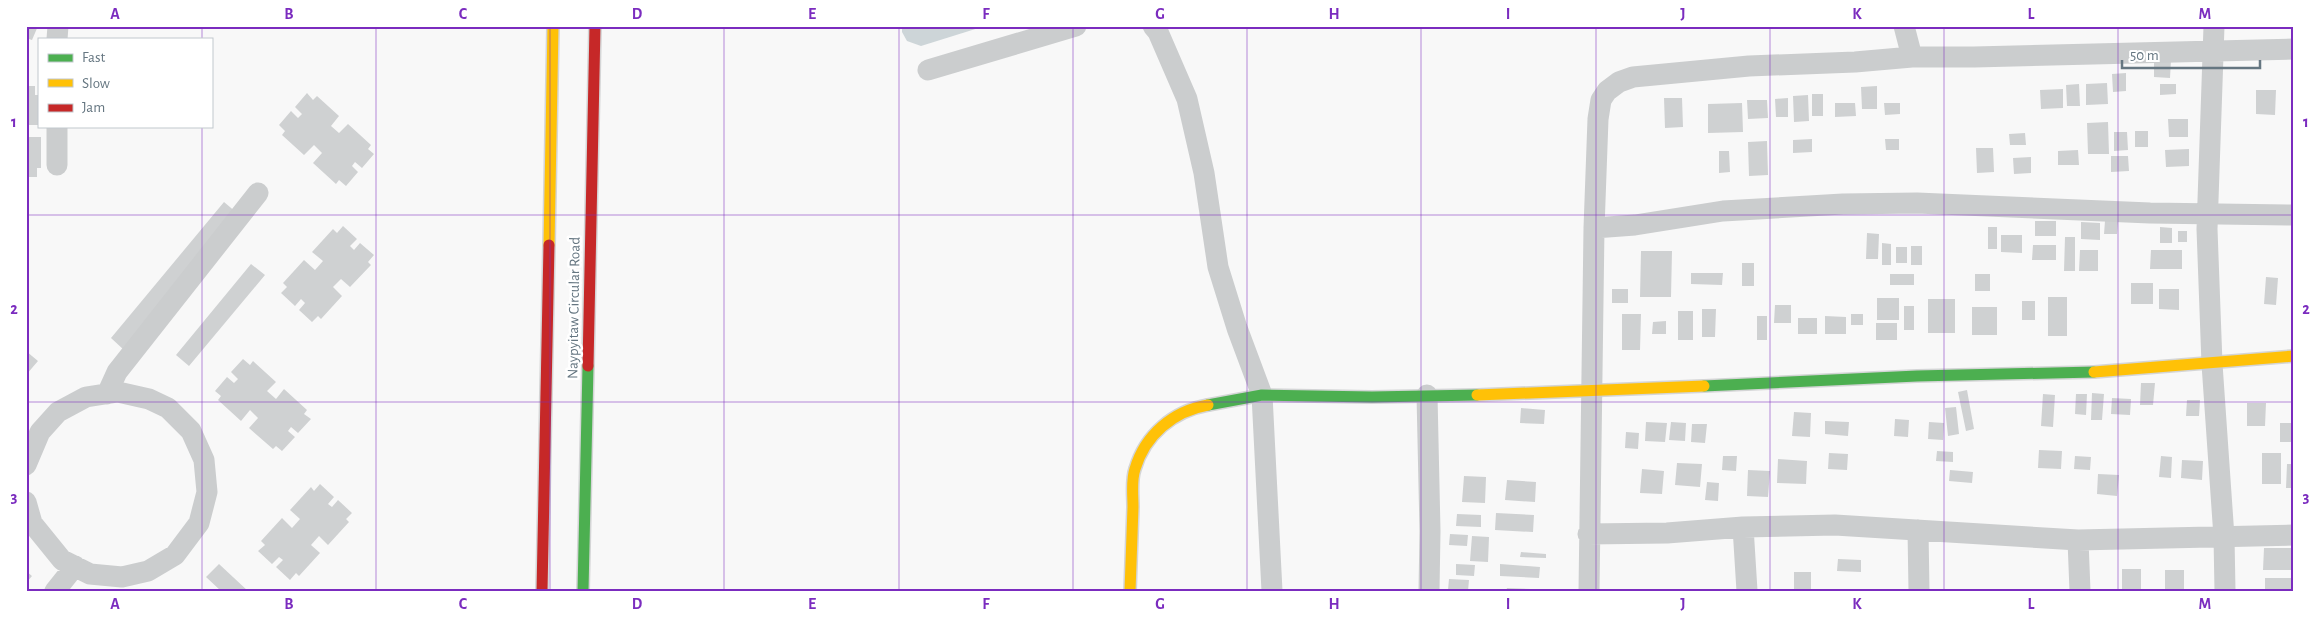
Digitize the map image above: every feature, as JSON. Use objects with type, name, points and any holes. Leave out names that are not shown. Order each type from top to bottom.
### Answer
[{"type":"street","points":[[542,591],[553,26]]},
{"type":"street","name":"Naypyitaw Circular Road","points":[[583,591],[595,26]]},
{"type":"street","points":[[928,70],[1076,26]]},
{"type":"street","points":[[1153,26],[1158,32],[1187,99],[1204,173],[1218,267],[1237,328],[1262,396],[1272,591]]},
{"type":"street","points":[[1904,26],[1912,57]]},
{"type":"street","points":[[2214,26],[2207,214],[2212,364],[2224,537],[2225,591]]},
{"type":"street","points":[[1588,591],[1594,228],[1601,100],[1607,91],[1619,82],[1633,77],[1749,66],[1855,62],[1912,57],[2294,48]]},
{"type":"street","points":[[57,128],[57,165]]},
{"type":"street","points":[[107,394],[117,372],[258,193]]},
{"type":"street","points":[[1594,228],[1635,225],[1722,212],[1843,204],[1917,203],[2207,214],[2294,215]]},
{"type":"street","points":[[1130,591],[1134,470],[1142,450],[1157,430],[1176,416],[1196,408],[1262,396],[1427,396],[1917,376],[2112,372],[2294,356]]},
{"type":"street","points":[[26,465],[40,432],[58,412],[86,397],[118,392],[149,399],[168,408],[191,431],[204,460],[207,492],[199,523],[175,555],[148,571],[122,577],[90,574],[62,560],[32,524],[26,502]]},
{"type":"street","points":[[1427,396],[1430,531],[1429,591]]},
{"type":"street","points":[[1588,534],[1668,533],[1743,527],[1835,524],[2078,540],[2294,535]]},
{"type":"street","points":[[1743,527],[1747,591]]},
{"type":"street","points":[[1918,530],[1919,591]]},
{"type":"street","points":[[2078,540],[2080,591]]},
{"type":"street","points":[[55,591],[75,566]]},
{"type":"shaded area","points":[[902,26],[985,26],[921,46],[907,41],[902,32]]},
{"type":"building","points":[[26,26],[38,26],[32,40],[26,38]]},
{"type":"building","points":[[2154,60],[2171,60],[2170,78],[2154,77]]},
{"type":"building","points":[[2126,73],[2126,91],[2113,92],[2112,74]]},
{"type":"building","points":[[2107,83],[2108,104],[2086,105],[2086,84]]},
{"type":"building","points":[[2079,84],[2080,106],[2067,106],[2066,85]]},
{"type":"building","points":[[2160,84],[2176,84],[2176,94],[2160,95]]},
{"type":"building","points":[[26,86],[35,86],[35,95],[38,95],[38,125],[28,125],[28,137],[41,137],[41,168],[37,168],[37,177],[26,177]]},
{"type":"building","points":[[1877,86],[1877,109],[1862,109],[1861,87]]},
{"type":"building","points":[[2063,89],[2063,108],[2041,109],[2040,90]]},
{"type":"building","points":[[2256,90],[2276,90],[2275,115],[2256,114]]},
{"type":"building","points":[[307,93],[313,100],[317,96],[339,116],[331,126],[339,133],[348,124],[371,145],[368,149],[374,154],[362,168],[355,162],[352,166],[358,172],[346,186],[339,180],[336,184],[313,163],[322,153],[314,145],[304,155],[282,135],[285,131],[279,125],[291,111],[298,118],[302,114],[295,107]]},
{"type":"building","points":[[1812,94],[1823,94],[1823,116],[1812,116]]},
{"type":"building","points":[[1808,95],[1809,121],[1794,122],[1793,96]]},
{"type":"building","points":[[1664,98],[1682,98],[1683,127],[1665,128]]},
{"type":"building","points":[[1788,98],[1788,117],[1776,117],[1775,99]]},
{"type":"building","points":[[1747,100],[1767,100],[1768,118],[1748,119]]},
{"type":"building","points":[[1742,103],[1743,132],[1708,133],[1708,104]]},
{"type":"building","points":[[1835,103],[1855,103],[1856,116],[1835,117]]},
{"type":"building","points":[[1884,103],[1900,103],[1900,114],[1885,115]]},
{"type":"building","points":[[2168,119],[2188,119],[2188,137],[2169,137]]},
{"type":"building","points":[[2108,122],[2109,154],[2088,154],[2087,123]]},
{"type":"building","points":[[2135,131],[2148,131],[2148,147],[2135,147]]},
{"type":"building","points":[[2114,132],[2127,132],[2128,150],[2114,151]]},
{"type":"building","points":[[2025,133],[2026,145],[2010,145],[2009,134]]},
{"type":"building","points":[[1812,139],[1812,152],[1793,153],[1793,140]]},
{"type":"building","points":[[1885,139],[1899,139],[1899,150],[1886,150]]},
{"type":"building","points":[[1767,141],[1768,175],[1749,176],[1748,142]]},
{"type":"building","points":[[1976,148],[1993,148],[1994,172],[1977,173]]},
{"type":"building","points":[[2189,149],[2189,166],[2166,167],[2165,150]]},
{"type":"building","points":[[2078,150],[2079,165],[2058,165],[2058,151]]},
{"type":"building","points":[[1719,151],[1729,151],[1730,172],[1719,173]]},
{"type":"building","points":[[2111,156],[2128,156],[2129,171],[2111,172]]},
{"type":"building","points":[[2031,157],[2031,173],[2014,174],[2013,158]]},
{"type":"building","points":[[224,202],[237,213],[124,350],[111,338]]},
{"type":"building","points":[[2035,221],[2056,221],[2056,236],[2035,236]]},
{"type":"building","points":[[2105,221],[2118,221],[2117,234],[2104,234]]},
{"type":"building","points":[[2081,222],[2100,223],[2100,240],[2081,239]]},
{"type":"building","points":[[343,226],[357,239],[350,246],[354,250],[360,243],[374,255],[368,262],[371,265],[350,287],[341,279],[333,287],[342,296],[321,319],[318,316],[312,322],[299,310],[305,303],[301,299],[295,306],[281,293],[287,287],[283,283],[304,260],[315,270],[323,261],[312,252],[333,229],[337,233]]},
{"type":"building","points":[[1988,227],[1997,227],[1997,249],[1988,249]]},
{"type":"building","points":[[2160,227],[2172,228],[2172,243],[2160,243]]},
{"type":"building","points":[[2178,231],[2187,231],[2187,242],[2178,242]]},
{"type":"building","points":[[1867,233],[1879,234],[1878,259],[1866,259]]},
{"type":"building","points":[[2001,235],[2022,235],[2022,253],[2001,252]]},
{"type":"building","points":[[2065,237],[2075,237],[2075,271],[2064,271]]},
{"type":"building","points":[[1882,243],[1891,244],[1891,265],[1882,265]]},
{"type":"building","points":[[2033,245],[2056,245],[2056,260],[2032,260]]},
{"type":"building","points":[[1911,246],[1922,246],[1922,265],[1911,265]]},
{"type":"building","points":[[1896,247],[1907,247],[1907,263],[1896,263]]},
{"type":"building","points":[[2080,250],[2098,250],[2098,271],[2079,271]]},
{"type":"building","points":[[2151,250],[2182,250],[2182,269],[2150,269]]},
{"type":"building","points":[[1641,251],[1672,251],[1671,297],[1640,297]]},
{"type":"building","points":[[1742,263],[1754,263],[1754,286],[1742,286]]},
{"type":"building","points":[[251,264],[265,275],[189,366],[176,355]]},
{"type":"building","points":[[1691,273],[1723,273],[1722,285],[1691,284]]},
{"type":"building","points":[[1890,274],[1914,274],[1914,285],[1890,285]]},
{"type":"building","points":[[1975,274],[1990,274],[1990,291],[1975,291]]},
{"type":"building","points":[[2266,277],[2278,278],[2276,305],[2264,304]]},
{"type":"building","points":[[2131,283],[2153,283],[2153,304],[2131,304]]},
{"type":"building","points":[[1612,289],[1628,289],[1628,303],[1612,303]]},
{"type":"building","points":[[2159,289],[2179,289],[2179,310],[2159,309]]},
{"type":"building","points":[[2048,297],[2067,297],[2067,336],[2048,336]]},
{"type":"building","points":[[1877,298],[1899,298],[1899,320],[1877,320]]},
{"type":"building","points":[[1928,299],[1955,299],[1955,333],[1928,333]]},
{"type":"building","points":[[2022,301],[2035,301],[2035,320],[2022,320]]},
{"type":"building","points":[[1775,305],[1791,305],[1791,323],[1774,323]]},
{"type":"building","points":[[1904,306],[1914,306],[1914,330],[1904,330]]},
{"type":"building","points":[[1972,307],[1997,307],[1997,335],[1972,335]]},
{"type":"building","points":[[1702,309],[1716,309],[1715,337],[1702,337]]},
{"type":"building","points":[[1678,311],[1693,311],[1693,340],[1678,340]]},
{"type":"building","points":[[1622,314],[1641,314],[1640,350],[1622,350]]},
{"type":"building","points":[[1851,314],[1863,314],[1863,325],[1851,325]]},
{"type":"building","points":[[1757,316],[1767,316],[1767,340],[1757,340]]},
{"type":"building","points":[[1825,316],[1846,317],[1846,334],[1825,334]]},
{"type":"building","points":[[1798,318],[1817,318],[1817,334],[1798,334]]},
{"type":"building","points":[[1666,321],[1666,334],[1652,334],[1653,322]]},
{"type":"building","points":[[1876,323],[1897,323],[1897,340],[1876,340]]},
{"type":"building","points":[[26,351],[38,361],[26,375]]},
{"type":"building","points":[[243,359],[250,365],[253,361],[276,382],[267,391],[276,399],[284,389],[307,410],[304,414],[311,419],[298,433],[291,427],[288,431],[295,437],[282,451],[276,446],[273,449],[249,428],[258,418],[250,410],[241,421],[218,400],[221,396],[215,391],[227,377],[234,383],[238,379],[231,372]]},
{"type":"building","points":[[2141,383],[2155,383],[2153,405],[2140,405]]},
{"type":"building","points":[[1967,390],[1974,429],[1966,431],[1958,392]]},
{"type":"building","points":[[2092,393],[2104,394],[2102,420],[2091,420]]},
{"type":"building","points":[[2043,394],[2055,395],[2053,427],[2041,426]]},
{"type":"building","points":[[2076,394],[2087,394],[2086,415],[2075,414]]},
{"type":"building","points":[[2112,398],[2131,399],[2130,415],[2111,414]]},
{"type":"building","points":[[2187,400],[2200,400],[2199,416],[2186,416]]},
{"type":"building","points":[[2247,403],[2266,403],[2265,426],[2247,426]]},
{"type":"building","points":[[1956,407],[1959,434],[1948,436],[1945,408]]},
{"type":"building","points":[[1521,408],[1545,410],[1544,424],[1520,423]]},
{"type":"building","points":[[1794,412],[1811,413],[1810,437],[1792,436]]},
{"type":"building","points":[[1895,419],[1909,420],[1908,437],[1894,436]]},
{"type":"building","points":[[1825,421],[1849,422],[1848,436],[1825,434]]},
{"type":"building","points":[[1646,422],[1667,423],[1665,442],[1645,441]]},
{"type":"building","points":[[1671,422],[1686,423],[1685,441],[1669,440]]},
{"type":"building","points":[[1929,422],[1944,423],[1943,440],[1928,439]]},
{"type":"building","points":[[2280,423],[2294,423],[2294,442],[2280,442]]},
{"type":"building","points":[[1692,424],[1707,424],[1705,443],[1691,442]]},
{"type":"building","points":[[1626,432],[1639,433],[1638,449],[1625,448]]},
{"type":"building","points":[[2039,450],[2062,451],[2061,469],[2038,468]]},
{"type":"building","points":[[1937,451],[1953,452],[1953,462],[1936,461]]},
{"type":"building","points":[[1829,453],[1848,454],[1847,470],[1828,469]]},
{"type":"building","points":[[2262,453],[2281,453],[2281,484],[2262,484]]},
{"type":"building","points":[[1723,456],[1737,456],[1736,471],[1722,470]]},
{"type":"building","points":[[2075,456],[2091,457],[2090,470],[2074,469]]},
{"type":"building","points":[[2161,456],[2172,457],[2171,478],[2159,477]]},
{"type":"building","points":[[1778,459],[1807,461],[1806,484],[1777,483]]},
{"type":"building","points":[[2182,460],[2203,461],[2202,480],[2181,478]]},
{"type":"building","points":[[1677,463],[1702,464],[1700,487],[1675,485]]},
{"type":"building","points":[[2287,464],[2294,464],[2294,488],[2286,488]]},
{"type":"building","points":[[1642,469],[1664,471],[1662,494],[1640,493]]},
{"type":"building","points":[[1748,470],[1770,471],[1768,497],[1747,496]]},
{"type":"building","points":[[1950,470],[1973,472],[1972,483],[1949,481]]},
{"type":"building","points":[[2098,474],[2119,475],[2117,496],[2097,494]]},
{"type":"building","points":[[1464,476],[1486,477],[1485,503],[1462,502]]},
{"type":"building","points":[[1507,480],[1536,482],[1535,502],[1505,500]]},
{"type":"building","points":[[1707,482],[1719,483],[1718,501],[1705,500]]},
{"type":"building","points":[[320,484],[334,497],[328,504],[332,507],[338,500],[352,513],[346,519],[349,522],[328,545],[319,536],[311,545],[320,553],[299,576],[296,573],[290,580],[276,567],[283,560],[279,557],[272,564],[258,551],[265,545],[261,541],[282,518],[292,528],[300,519],[290,510],[311,487],[314,491]]},
{"type":"building","points":[[1496,513],[1534,515],[1533,532],[1495,530]]},
{"type":"building","points":[[1457,514],[1481,515],[1481,527],[1456,526]]},
{"type":"building","points":[[1450,534],[1468,535],[1467,546],[1449,545]]},
{"type":"building","points":[[1472,536],[1489,537],[1488,562],[1470,561]]},
{"type":"building","points":[[2264,548],[2294,548],[2294,570],[2263,570]]},
{"type":"building","points":[[1521,552],[1546,554],[1546,558],[1520,557]]},
{"type":"building","points":[[1838,559],[1861,560],[1861,572],[1837,571]]},
{"type":"building","points":[[219,564],[248,591],[221,591],[206,577]]},
{"type":"building","points":[[1456,564],[1475,565],[1474,576],[1456,575]]},
{"type":"building","points":[[1500,564],[1540,567],[1539,578],[1500,576]]},
{"type":"building","points":[[2122,569],[2141,569],[2141,591],[2122,591]]},
{"type":"building","points":[[2165,570],[2184,570],[2184,591],[2165,591]]},
{"type":"building","points":[[26,571],[32,576],[26,583]]},
{"type":"building","points":[[1794,572],[1811,572],[1811,591],[1794,591]]},
{"type":"building","points":[[2265,578],[2294,578],[2294,591],[2265,591]]},
{"type":"building","points":[[1449,579],[1469,580],[1468,591],[1448,590]]},
{"type":"building","points":[[1507,588],[1531,589],[1531,591],[1506,591]]},
{"type":"traffic: fast","points":[[583,591],[588,366]]},
{"type":"traffic: fast","points":[[1704,386],[1917,376],[2094,372]]},
{"type":"traffic: fast","points":[[1208,405],[1262,395],[1372,397],[1477,395]]},
{"type":"traffic: slow","points":[[549,245],[553,26]]},
{"type":"traffic: slow","points":[[2094,372],[2294,356]]},
{"type":"traffic: slow","points":[[1477,395],[1704,386]]},
{"type":"traffic: slow","points":[[1130,591],[1133,483],[1134,473],[1140,457],[1153,435],[1172,419],[1195,408],[1208,405]]},
{"type":"traffic: jam","points":[[588,366],[595,26]]},
{"type":"traffic: jam","points":[[542,591],[549,245]]}]
